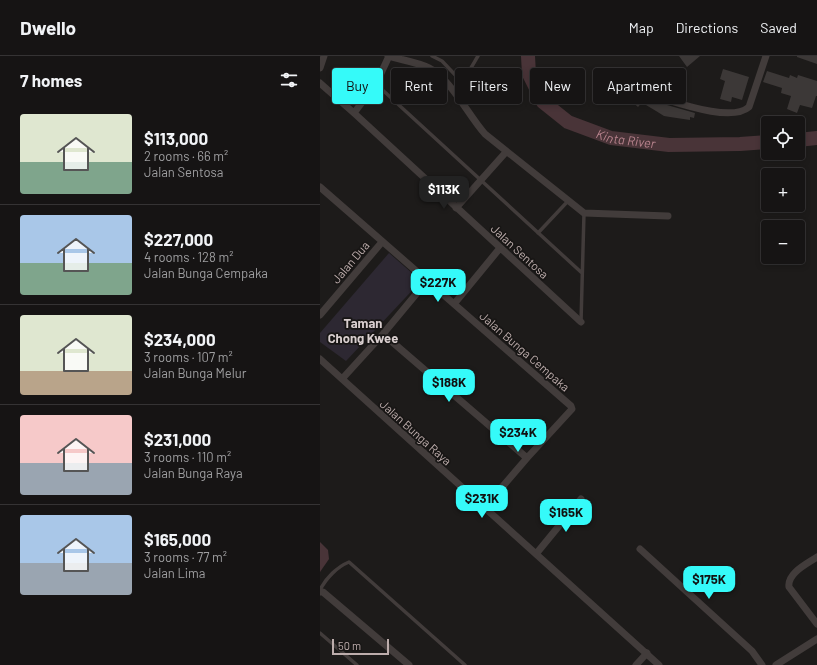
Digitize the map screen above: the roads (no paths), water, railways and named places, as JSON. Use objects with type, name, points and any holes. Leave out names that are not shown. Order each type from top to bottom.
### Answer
[{"type":"street","points":[[320,68],[324,56]]},
{"type":"street","points":[[383,68],[388,56],[429,68],[442,77],[484,134],[584,213],[668,216]]},
{"type":"street","points":[[682,104],[706,111],[743,111],[749,107],[766,56]]},
{"type":"street","name":"Jalan Sentosa","points":[[320,83],[581,322]]},
{"type":"street","points":[[354,113],[361,104]]},
{"type":"street","points":[[456,208],[506,152]]},
{"type":"street","name":"Jalan Bunga Cempaka","points":[[320,187],[571,406],[572,409],[527,458]]},
{"type":"street","name":"Jalan Dua","points":[[320,314],[382,242]]},
{"type":"street","points":[[454,304],[500,248]]},
{"type":"street","points":[[342,379],[383,334],[427,281]]},
{"type":"street","points":[[383,334],[527,458],[484,508]]},
{"type":"street","name":"Jalan Bunga Raya","points":[[320,359],[647,653],[658,665]]},
{"type":"street","points":[[536,554],[581,499]]},
{"type":"street","points":[[640,549],[752,651],[762,665]]},
{"type":"street","points":[[817,557],[796,571],[789,579],[788,583],[789,587],[817,624]]},
{"type":"street","points":[[320,591],[409,665]]},
{"type":"street","points":[[776,665],[817,639]]},
{"type":"street","points":[[636,665],[647,653]]},
{"type":"lane","points":[[432,56],[442,61],[459,79],[464,77],[478,56]]},
{"type":"lane","points":[[383,90],[582,273]]},
{"type":"lane","points":[[538,233],[568,201]]},
{"type":"lane","points":[[581,322],[584,213]]},
{"type":"lane","points":[[320,591],[323,584],[340,566],[349,562],[465,665]]},
{"type":"lane","points":[[320,633],[357,665]]},
{"type":"waterway","name":"Kinta River","points":[[528,56],[529,74],[543,102],[568,122],[611,138],[669,145],[761,142]]},
{"type":"waterway","name":"Kinta River","points":[[805,139],[817,138]]},
{"type":"district","name":"Taman Chong Kwee","points":[[363,330]]}]
